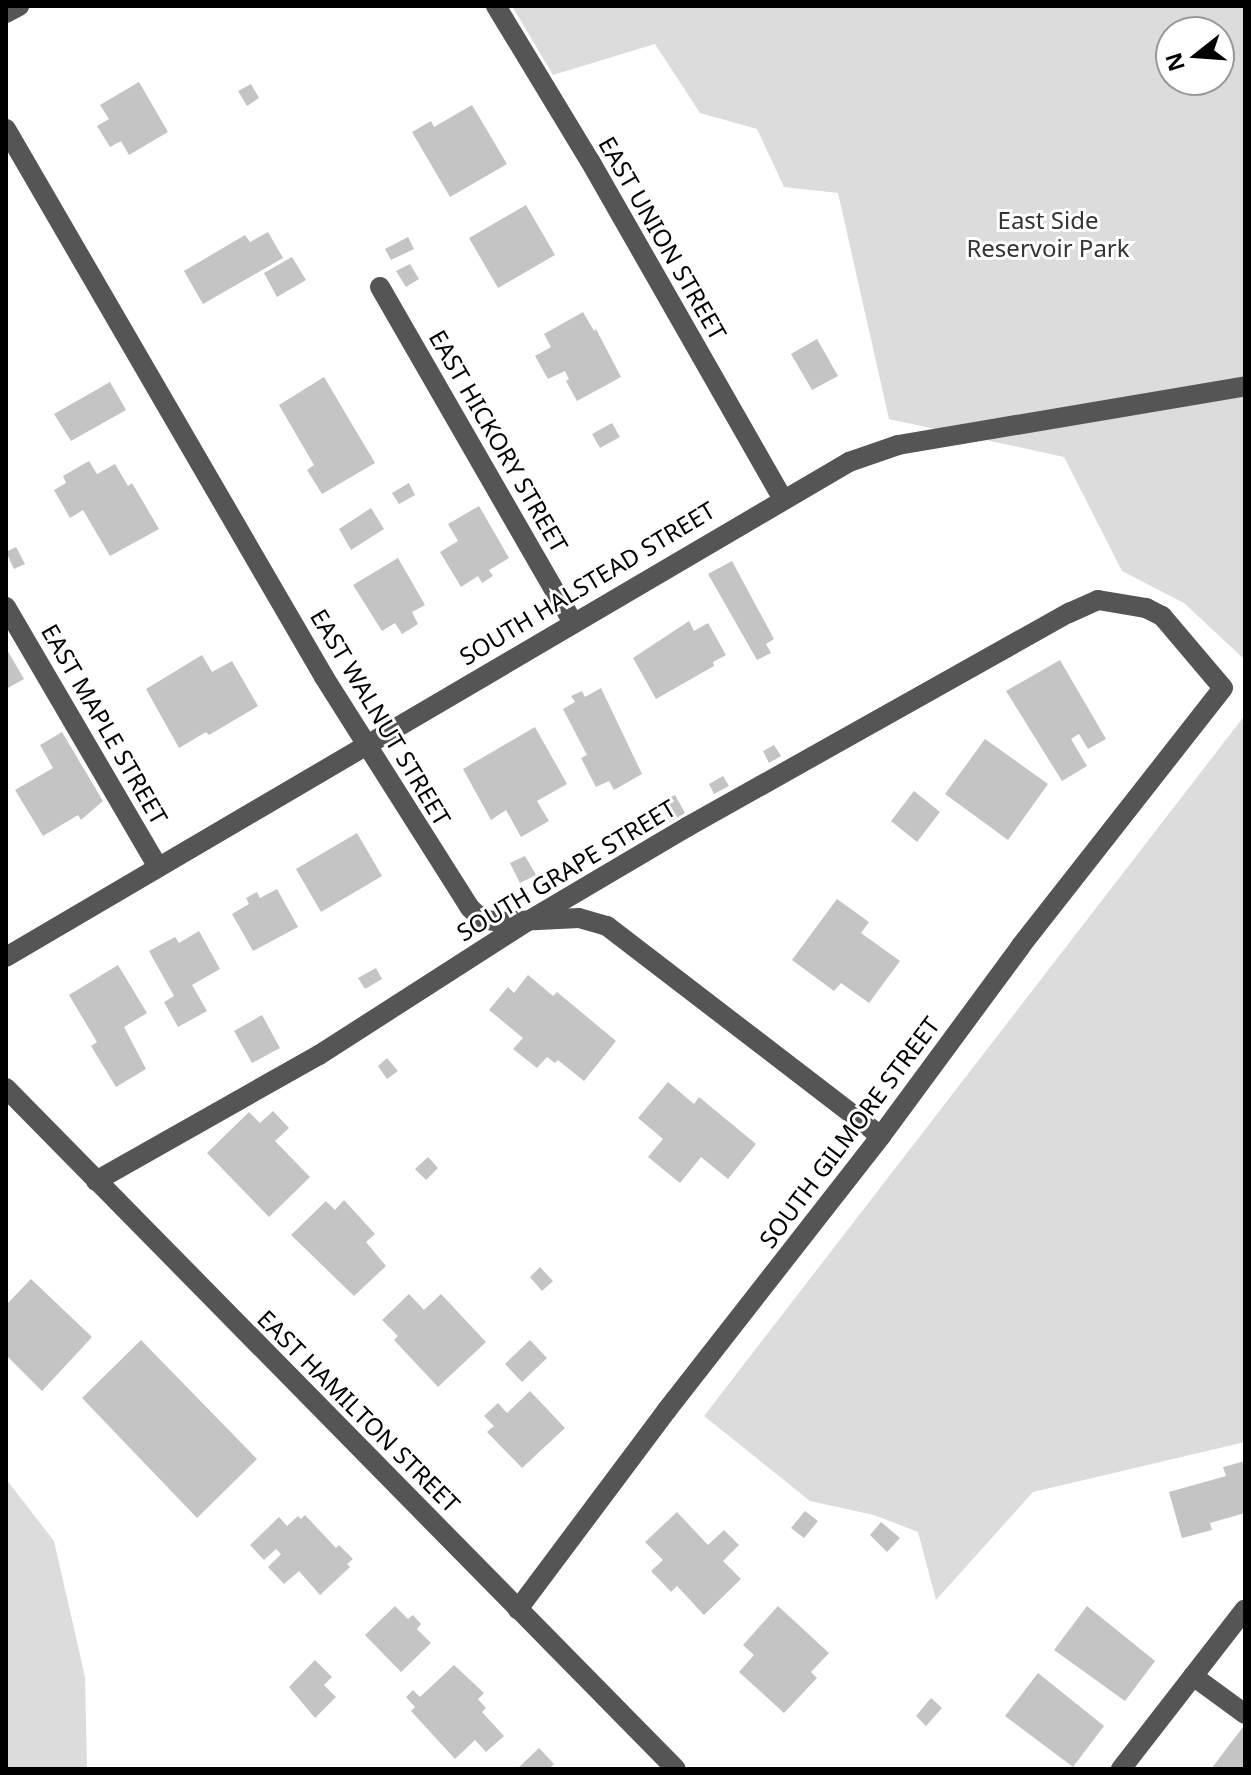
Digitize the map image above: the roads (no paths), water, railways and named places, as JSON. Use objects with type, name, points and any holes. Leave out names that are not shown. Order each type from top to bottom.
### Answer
[{"type":"street","points":[[6,13],[19,6]]},
{"type":"street","name":"EAST UNION STREET","points":[[496,6],[590,161],[782,498]]},
{"type":"street","name":"EAST WALNUT STREET","points":[[6,129],[365,744],[470,908],[482,919],[528,921],[579,918],[607,926],[881,1136]]},
{"type":"street","name":"EAST HICKORY STREET","points":[[380,287],[573,622]]},
{"type":"street","name":"SOUTH HALSTEAD STREET","points":[[6,957],[782,498],[849,462],[898,445],[1245,386]]},
{"type":"street","name":"SOUTH GRAPE STREET","points":[[96,1181],[319,1055],[528,921],[838,740],[1098,600],[1146,608],[1162,616],[1223,688]]},
{"type":"street","name":"EAST MAPLE STREET","points":[[6,607],[158,867]]},
{"type":"street","name":"SOUTH GILMORE STREET","points":[[518,1609],[667,1410],[881,1136],[1021,946],[1223,688]]},
{"type":"street","name":"EAST HAMILTON STREET","points":[[6,1088],[676,1769]]},
{"type":"street","points":[[1121,1769],[1245,1609]]},
{"type":"street","points":[[1193,1676],[1245,1714]]},
{"type":"park label","name":"East Side Reservoir Park","points":[[1048,234]]}]
